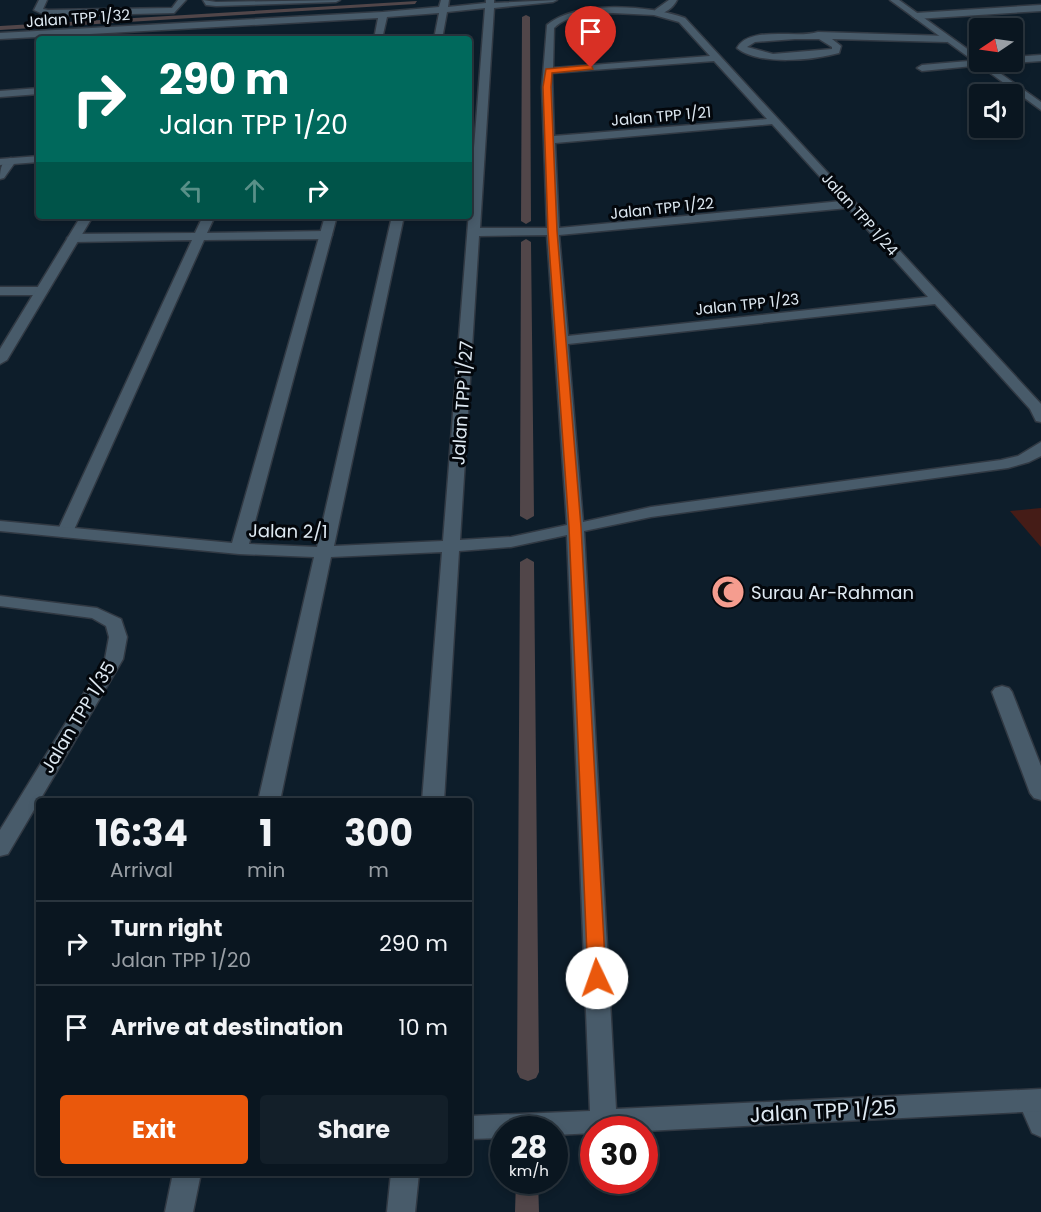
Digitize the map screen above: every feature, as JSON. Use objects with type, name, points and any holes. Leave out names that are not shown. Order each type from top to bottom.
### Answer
[{"type":"street","points":[[43,0],[38,10],[47,13],[174,10],[183,0]]},
{"type":"street","points":[[207,0],[209,3],[216,4],[336,0]]},
{"type":"street","name":"Jalan TPP 1/32","points":[[0,36],[57,36],[383,15],[445,4],[553,0]]},
{"type":"street","points":[[604,1116],[575,527],[553,231],[549,140],[550,27],[558,18],[581,14],[635,10],[658,12],[670,5],[673,0]]},
{"type":"street","points":[[894,0],[969,55]]},
{"type":"street","name":"Jalan TPP 1/27","points":[[434,798],[490,2]]},
{"type":"street","points":[[439,36],[445,4]]},
{"type":"street","points":[[916,16],[1041,8]]},
{"type":"street","name":"Jalan TPP 1/24","points":[[658,12],[674,15],[682,21],[717,58],[1037,408],[1041,418]]},
{"type":"street","points":[[379,36],[383,15]]},
{"type":"street","points":[[818,35],[832,41],[837,46],[836,51],[768,56],[753,54],[742,48],[744,44],[753,39],[818,35],[947,39]]},
{"type":"street","points":[[548,71],[717,58]]},
{"type":"street","points":[[1023,59],[1041,58]]},
{"type":"street","points":[[922,68],[969,64]]},
{"type":"street","points":[[992,72],[1041,107]]},
{"type":"street","points":[[0,94],[36,91]]},
{"type":"street","name":"Jalan TPP 1/21","points":[[549,140],[775,121]]},
{"type":"street","points":[[0,176],[5,161],[36,159]]},
{"type":"street","name":"Jalan TPP 1/22","points":[[474,232],[553,231],[633,226],[851,204]]},
{"type":"street","points":[[0,360],[85,219]]},
{"type":"street","points":[[65,532],[208,219]]},
{"type":"street","points":[[238,549],[330,219]]},
{"type":"street","points":[[270,798],[397,219]]},
{"type":"street","points":[[73,238],[326,235]]},
{"type":"street","points":[[0,291],[42,291]]},
{"type":"street","name":"Jalan TPP 1/23","points":[[560,341],[938,300]]},
{"type":"street","points":[[575,527],[662,510],[986,467],[1036,454],[1041,447]]},
{"type":"street","name":"Jalan 2/1","points":[[0,526],[238,549],[324,552],[511,542],[575,527]]},
{"type":"street","name":"Jalan TPP 1/35","points":[[0,601],[97,613],[115,623],[118,637],[114,658],[0,848]]},
{"type":"street","points":[[1002,692],[1041,793]]},
{"type":"street","points":[[1036,1100],[1041,1125]]},
{"type":"street","name":"Jalan TPP 1/25","points":[[658,1119],[1036,1100]]},
{"type":"street","name":"Jalan TPP 1/25","points":[[472,1128],[580,1123]]},
{"type":"street","points":[[179,1212],[186,1176]]},
{"type":"street","points":[[402,1212],[405,1176]]},
{"type":"shaded area","points":[[1041,508],[1041,547],[1010,511]]},
{"type":"waterway","points":[[0,28],[415,2]]},
{"type":"waterway","points":[[526,17],[526,221]]},
{"type":"waterway","points":[[526,242],[527,516]]},
{"type":"waterway","points":[[527,562],[528,1072]]},
{"type":"waterway","points":[[527,1194],[527,1212]]},
{"type":"place","name":"Surau Ar-Rahman","points":[[728,592]]},
{"type":"route","points":[[591,68],[548,71],[547,87],[560,341],[575,527],[597,978]]}]
